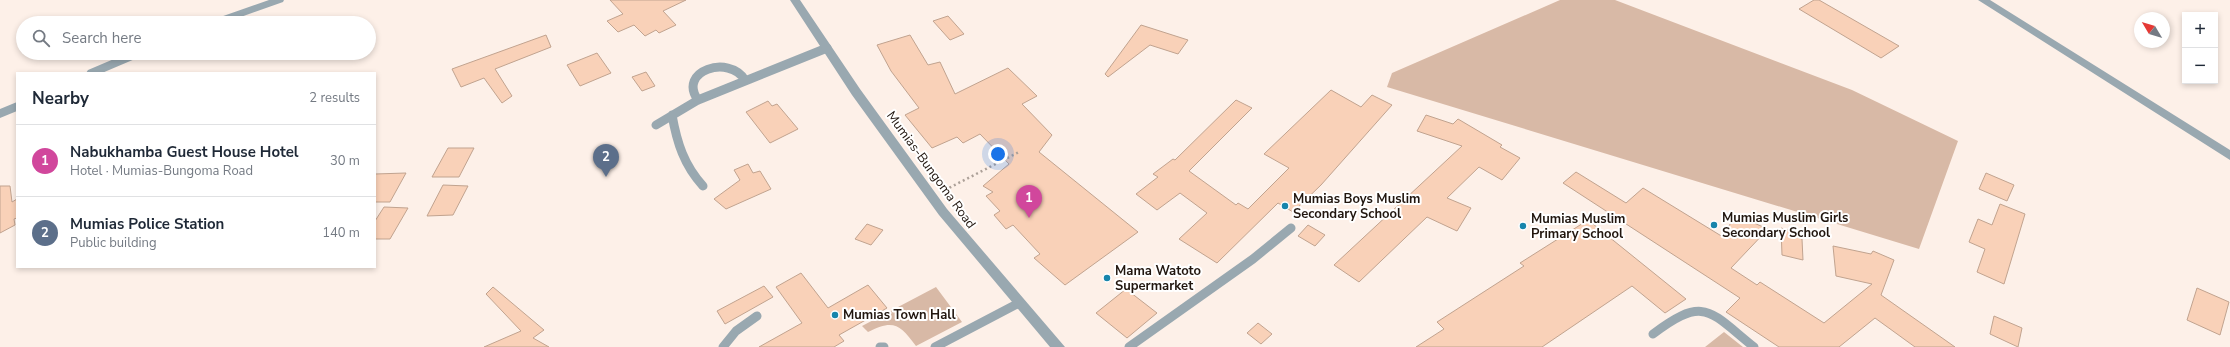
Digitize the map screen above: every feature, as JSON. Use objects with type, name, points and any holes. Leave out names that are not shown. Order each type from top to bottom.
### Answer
[{"type":"street","points":[[233,16],[279,0]]},
{"type":"street","name":"Mumias-Bungoma Road","points":[[795,0],[827,48],[932,196],[1019,303],[1058,347]]},
{"type":"street","points":[[1984,0],[2230,156]]},
{"type":"street","points":[[94,72],[122,60]]},
{"type":"street","points":[[0,114],[16,106]]},
{"type":"lane","points":[[656,125],[698,100],[827,48]]},
{"type":"lane","points":[[698,100],[692,91],[692,85],[696,77],[705,71],[716,67],[733,68],[739,72],[745,80]]},
{"type":"lane","points":[[672,115],[680,155],[692,174],[704,186]]},
{"type":"lane","points":[[1129,347],[1253,259],[1291,228]]},
{"type":"lane","points":[[935,347],[1019,303]]},
{"type":"lane","points":[[1653,334],[1685,315],[1697,310],[1705,311],[1754,347]]},
{"type":"lane","points":[[723,347],[736,331],[757,316]]},
{"type":"path","points":[[932,196],[1019,152]]},
{"type":"shaded area","points":[[1560,0],[1615,0],[1852,90],[1958,141],[1919,249],[1387,87],[1392,73]]},
{"type":"shaded area","points":[[936,287],[962,322],[916,346],[900,328],[895,326],[884,326],[868,332],[862,326]]},
{"type":"shaded area","points":[[1724,332],[1743,347],[1705,347]]},
{"type":"building","points":[[610,0],[686,0],[663,11],[676,25],[659,33],[656,30],[645,36],[634,25],[618,32],[607,21],[623,14]]},
{"type":"building","points":[[1814,0],[1819,0],[1899,46],[1881,58],[1799,9]]},
{"type":"building","points":[[948,16],[964,34],[950,40],[933,21]]},
{"type":"building","points":[[1141,25],[1188,40],[1178,54],[1150,45],[1108,77],[1105,74]]},
{"type":"building","points":[[546,35],[551,47],[495,69],[512,96],[502,103],[484,78],[461,87],[452,69]]},
{"type":"building","points":[[910,35],[928,65],[940,62],[955,94],[1008,68],[1037,96],[1022,104],[1052,135],[1039,152],[1138,232],[1065,285],[1034,258],[1040,254],[1013,225],[1006,229],[994,215],[1000,211],[986,196],[993,192],[983,186],[1009,164],[980,134],[963,143],[957,137],[932,148],[905,115],[919,108],[891,71],[877,45]]},
{"type":"building","points":[[597,53],[611,73],[580,86],[567,65]]},
{"type":"building","points":[[646,72],[655,86],[642,91],[632,77]]},
{"type":"building","points":[[1331,90],[1361,107],[1372,95],[1392,105],[1321,185],[1293,212],[1278,203],[1217,263],[1179,239],[1207,213],[1180,193],[1157,210],[1136,194],[1158,177],[1153,174],[1173,159],[1175,160],[1236,100],[1252,108],[1189,171],[1236,205],[1238,203],[1248,209],[1289,168],[1264,154]]},
{"type":"building","points":[[768,101],[772,106],[777,104],[798,129],[770,143],[746,112]]},
{"type":"building","points":[[1426,115],[1453,124],[1458,119],[1502,145],[1500,147],[1520,158],[1502,180],[1479,167],[1447,198],[1471,208],[1457,231],[1427,217],[1359,282],[1334,265],[1462,146],[1417,131]]},
{"type":"building","points":[[448,148],[474,148],[459,177],[432,177]]},
{"type":"building","points":[[748,164],[753,173],[760,171],[771,189],[726,209],[714,199],[740,180],[734,170]]},
{"type":"building","points":[[1576,172],[1626,203],[1643,188],[1723,237],[1735,215],[1768,229],[1731,268],[1757,285],[1760,282],[1824,323],[1872,284],[1836,276],[1833,246],[1871,254],[1873,251],[1894,260],[1881,295],[1955,347],[1915,347],[1875,318],[1839,347],[1779,347],[1726,312],[1740,298],[1563,183]]},
{"type":"building","points":[[406,173],[390,202],[376,202],[376,174]]},
{"type":"building","points":[[1986,173],[2014,185],[2007,201],[1979,189]]},
{"type":"building","points":[[443,185],[468,186],[453,215],[427,216]]},
{"type":"building","points":[[0,186],[10,186],[12,202],[16,200],[16,218],[14,219],[15,225],[0,233]]},
{"type":"building","points":[[2000,204],[2025,214],[2004,284],[1977,272],[1985,249],[1969,242],[1978,219],[1992,225]]},
{"type":"building","points":[[384,207],[408,208],[390,239],[376,239],[376,219]]},
{"type":"building","points":[[1588,220],[1686,299],[1665,313],[1632,286],[1542,347],[1416,347],[1444,329],[1437,322],[1524,266],[1520,263]]},
{"type":"building","points":[[867,224],[883,230],[871,245],[855,239]]},
{"type":"building","points":[[1308,225],[1325,235],[1315,246],[1298,236]]},
{"type":"building","points":[[1781,228],[1796,232],[1797,237],[1802,239],[1803,260],[1782,255]]},
{"type":"building","name":"Mumias Town Hall","points":[[801,273],[828,308],[868,285],[887,308],[839,335],[844,341],[834,347],[759,347],[802,323],[776,287]]},
{"type":"building","points":[[764,286],[773,297],[725,324],[717,311]]},
{"type":"building","points":[[493,287],[544,330],[533,338],[549,347],[484,347],[521,331],[486,294]]},
{"type":"building","points":[[2197,288],[2229,302],[2220,335],[2187,320]]},
{"type":"building","points":[[1126,289],[1157,313],[1127,338],[1096,313]]},
{"type":"building","points":[[1994,316],[2022,328],[2018,347],[1990,334]]},
{"type":"building","points":[[1258,323],[1272,334],[1261,344],[1247,333]]},
{"type":"place","name":"Mumias Police Station","points":[[606,177]]},
{"type":"place","name":"Mumias Boys Muslim Secondary School","points":[[1285,206]]},
{"type":"place","name":"Nabukhamba Guest House Hotel","points":[[1029,218]]},
{"type":"place","name":"Mumias Muslim Girls Secondary School","points":[[1714,225]]},
{"type":"place","name":"Mumias Muslim Primary School","points":[[1523,226]]},
{"type":"place","name":"Mama Watoto Supermarket","points":[[1107,278]]},
{"type":"place","name":"Mumias Town Hall","points":[[835,315]]}]
